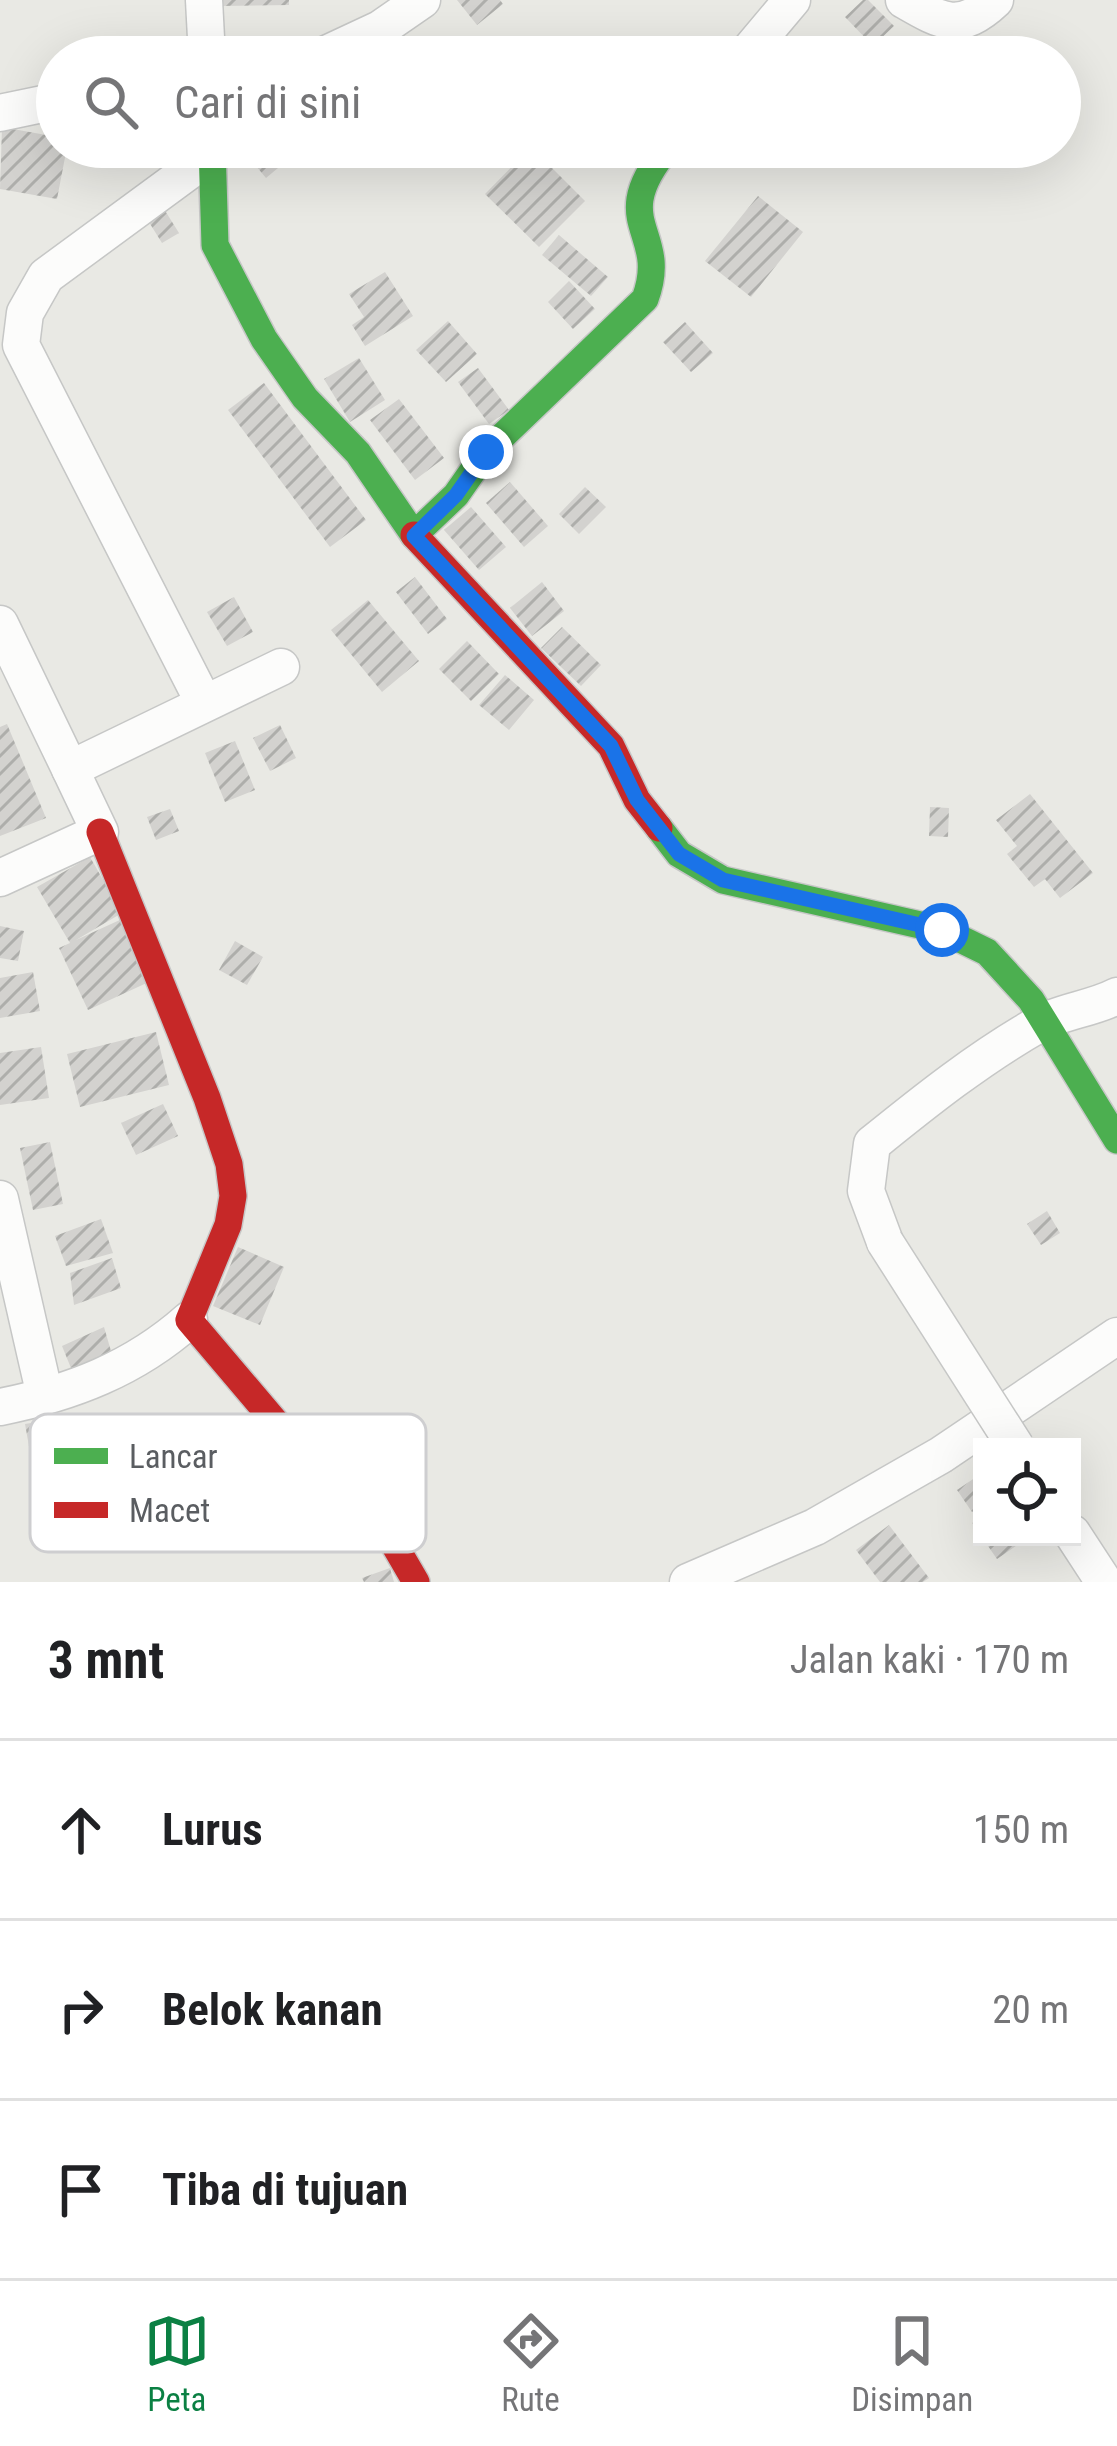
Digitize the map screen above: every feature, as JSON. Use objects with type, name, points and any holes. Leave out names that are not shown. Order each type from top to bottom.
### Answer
[{"type":"street","points":[[204,0],[206,36]]},
{"type":"street","points":[[365,36],[422,0]]},
{"type":"street","points":[[762,36],[792,0]]},
{"type":"street","points":[[904,0],[954,23],[972,18],[995,0]]},
{"type":"street","points":[[0,113],[36,105]]},
{"type":"street","points":[[190,168],[46,276],[10,351],[204,704]]},
{"type":"street","points":[[214,168],[215,245],[264,339],[304,398],[358,453],[414,536],[611,746],[637,800],[679,854],[723,880],[942,930],[987,952],[1031,1000],[1117,1140]]},
{"type":"street","points":[[414,536],[456,495],[486,452],[645,298],[655,278],[655,265],[637,199],[652,168]]},
{"type":"street","points":[[0,624],[100,832],[207,1098],[229,1164],[233,1196],[228,1225],[189,1320],[158,1348],[110,1375],[0,1408]]},
{"type":"street","points":[[70,769],[281,667]]},
{"type":"street","points":[[0,878],[100,832]]},
{"type":"street","points":[[1010,1438],[885,1242],[866,1191],[872,1144],[946,1084],[1043,1022],[1086,1011],[1117,996]]},
{"type":"street","points":[[0,1199],[45,1396]]},
{"type":"street","points":[[189,1320],[269,1414]]},
{"type":"street","points":[[688,1582],[815,1527],[923,1465],[1117,1336]]},
{"type":"street","points":[[1080,1546],[1104,1582]]},
{"type":"street","points":[[399,1552],[416,1582]]},
{"type":"building","points":[[218,0],[289,0],[289,5],[218,6]]},
{"type":"building","points":[[457,0],[500,0],[503,4],[477,25]]},
{"type":"building","points":[[868,0],[894,26],[884,36],[863,36],[845,17]]},
{"type":"building","points":[[2,127],[36,133],[36,168],[63,168],[57,199],[0,189]]},
{"type":"building","points":[[258,168],[278,168],[266,178]]},
{"type":"building","points":[[510,168],[552,168],[585,201],[539,247],[485,194]]},
{"type":"building","points":[[758,196],[803,232],[751,297],[705,261]]},
{"type":"building","points":[[164,209],[179,233],[162,243],[147,219]]},
{"type":"building","points":[[559,235],[608,277],[591,296],[542,255]]},
{"type":"building","points":[[385,272],[413,316],[365,346],[352,325],[364,317],[349,294]]},
{"type":"building","points":[[569,281],[595,309],[573,329],[548,302]]},
{"type":"building","points":[[448,321],[477,354],[446,382],[416,350]]},
{"type":"building","points":[[685,322],[713,353],[691,372],[663,342]]},
{"type":"building","points":[[359,358],[385,400],[350,422],[324,379]]},
{"type":"building","points":[[478,368],[509,410],[489,424],[458,382]]},
{"type":"building","points":[[264,383],[366,520],[330,547],[228,410]]},
{"type":"building","points":[[399,399],[444,458],[415,480],[370,420]]},
{"type":"building","points":[[510,482],[548,526],[524,547],[486,503]]},
{"type":"building","points":[[585,487],[606,507],[579,534],[559,514]]},
{"type":"building","points":[[471,507],[506,547],[479,570],[444,530]]},
{"type":"building","points":[[415,577],[447,619],[428,634],[396,592]]},
{"type":"building","points":[[542,582],[564,611],[532,636],[510,608]]},
{"type":"building","points":[[234,597],[253,632],[227,646],[207,612]]},
{"type":"building","points":[[368,600],[419,661],[382,692],[331,630]]},
{"type":"building","points":[[562,627],[601,665],[581,686],[541,648]]},
{"type":"building","points":[[467,641],[499,674],[471,701],[439,669]]},
{"type":"building","points":[[505,675],[534,700],[509,730],[479,705]]},
{"type":"building","points":[[7,724],[46,818],[0,836],[0,727]]},
{"type":"building","points":[[280,725],[296,758],[270,771],[253,738]]},
{"type":"building","points":[[235,741],[255,790],[225,802],[205,753]]},
{"type":"building","points":[[1030,794],[1093,873],[1060,898],[1045,879],[1034,887],[1007,854],[1017,846],[996,820]]},
{"type":"building","points":[[930,807],[949,808],[948,837],[929,836]]},
{"type":"building","points":[[170,809],[179,831],[156,840],[147,817]]},
{"type":"building","points":[[90,857],[122,913],[76,940],[122,919],[151,981],[88,1010],[59,948],[70,943],[37,887]]},
{"type":"building","points":[[0,926],[24,931],[18,961],[0,958]]},
{"type":"building","points":[[235,941],[263,957],[247,985],[219,970]]},
{"type":"building","points":[[33,972],[40,1011],[0,1018],[0,978]]},
{"type":"building","points":[[156,1032],[169,1085],[80,1107],[67,1054]]},
{"type":"building","points":[[41,1047],[49,1098],[0,1105],[0,1053]]},
{"type":"building","points":[[163,1104],[178,1136],[136,1155],[121,1123]]},
{"type":"building","points":[[50,1142],[63,1204],[33,1210],[20,1148]]},
{"type":"building","points":[[1047,1211],[1060,1233],[1041,1245],[1027,1224]]},
{"type":"building","points":[[101,1219],[113,1253],[66,1266],[55,1236]]},
{"type":"building","points":[[238,1247],[284,1267],[260,1325],[213,1306]]},
{"type":"building","points":[[112,1258],[121,1288],[74,1305],[70,1273]]},
{"type":"building","points":[[104,1327],[113,1358],[75,1378],[62,1346]]},
{"type":"building","points":[[973,1479],[973,1511],[972,1512],[957,1490]]},
{"type":"building","points":[[889,1525],[929,1578],[880,1582],[856,1550]]},
{"type":"building","points":[[988,1546],[1016,1546],[997,1559]]},
{"type":"building","points":[[390,1568],[394,1582],[364,1582],[362,1578]]},
{"type":"traffic: fast","points":[[213,168],[215,245],[264,339],[305,398],[358,453],[414,535],[456,495],[486,452],[645,299],[651,257],[639,211],[653,168]]},
{"type":"traffic: fast","points":[[659,828],[679,854],[723,880],[942,930],[987,952],[1031,1000],[1117,1140]]},
{"type":"traffic: jam","points":[[414,535],[611,746],[637,800],[659,828]]},
{"type":"traffic: jam","points":[[100,832],[229,1164],[233,1196],[228,1225],[189,1320],[269,1414]]},
{"type":"traffic: jam","points":[[399,1552],[416,1582]]},
{"type":"route","points":[[486,452],[456,495],[414,536],[611,746],[637,800],[679,854],[723,880],[942,930]]}]
